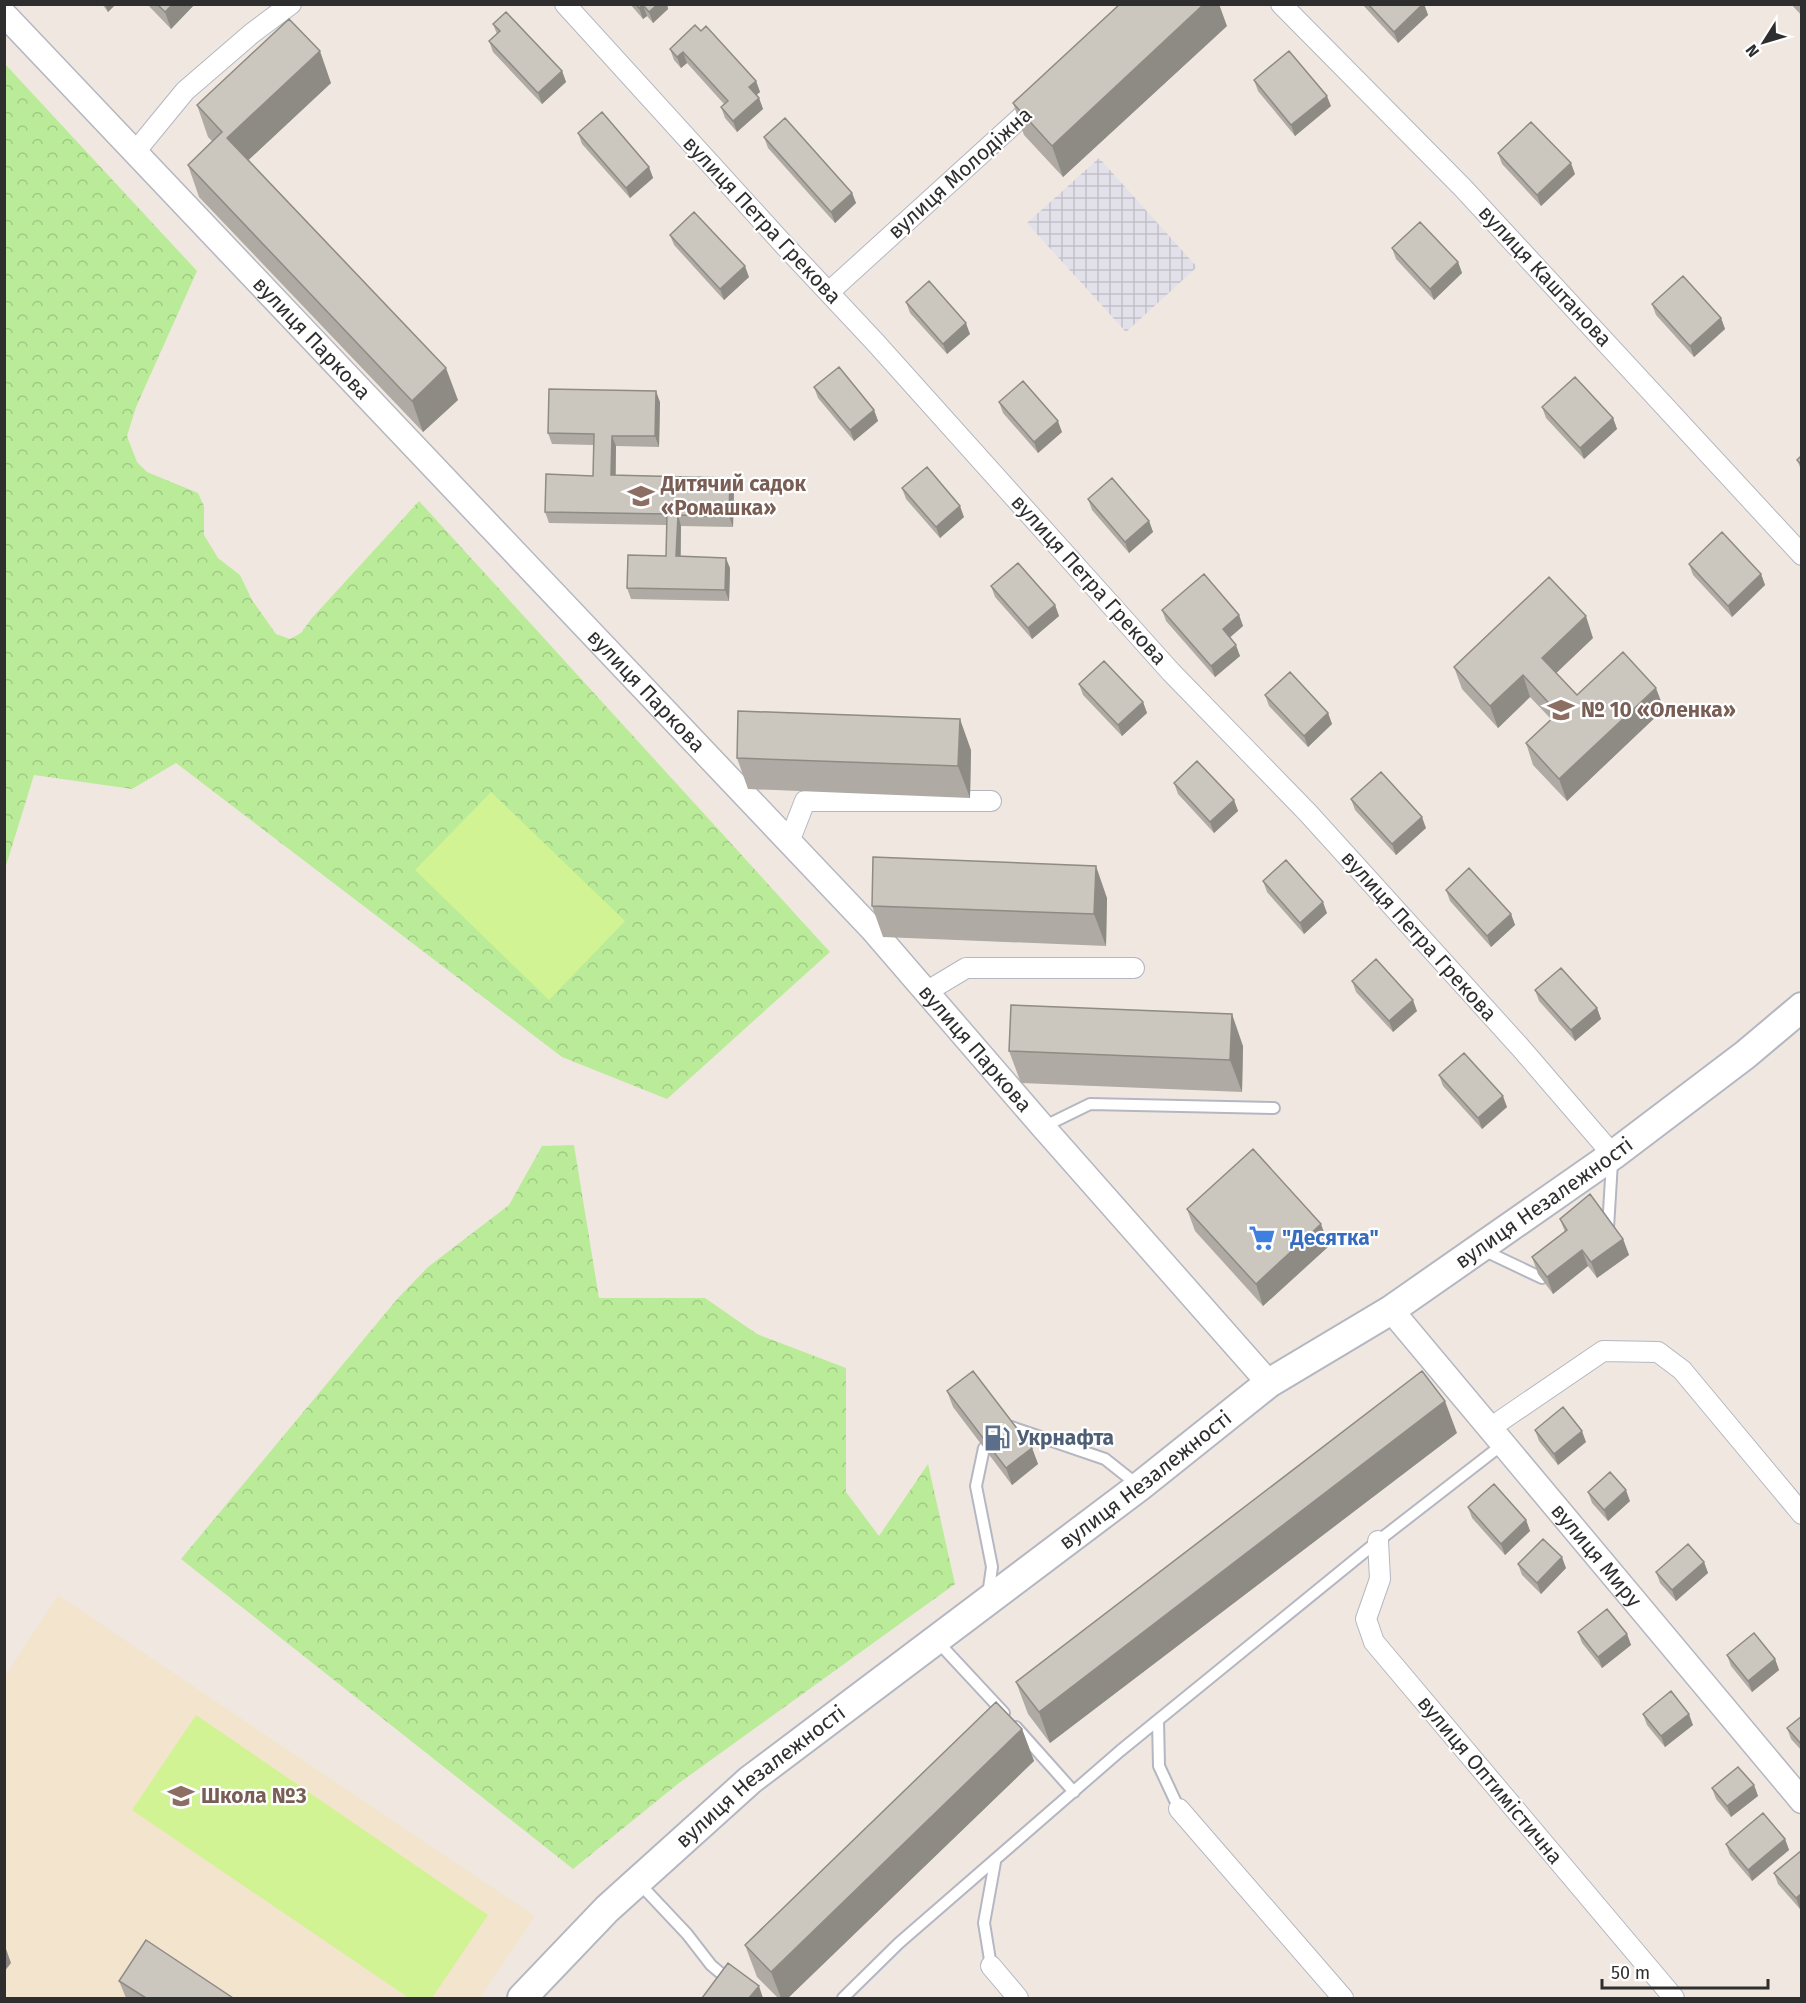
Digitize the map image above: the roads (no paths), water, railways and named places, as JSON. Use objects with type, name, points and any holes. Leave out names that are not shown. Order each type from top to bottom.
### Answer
[{"type":"main road","name":"вулиця Незалежності","points":[[522,1998],[607,1909],[750,1780],[1140,1486],[1269,1383],[1391,1310],[1480,1249],[1613,1155],[1745,1055],[1802,1007]]},
{"type":"street","points":[[135,152],[185,92],[251,34],[291,4]]},
{"type":"street","name":"вулиця Петра Грекова","points":[[565,4],[1172,672],[1308,813],[1520,1047],[1613,1155]]},
{"type":"street","name":"вулиця Каштанова","points":[[1281,4],[1463,188],[1802,555]]},
{"type":"street","name":"вулиця Паркова","points":[[4,14],[872,929],[1269,1383]]},
{"type":"street","name":"вулиця Молодіжна","points":[[829,292],[1052,90]]},
{"type":"street","points":[[789,842],[805,801],[991,801]]},
{"type":"street","points":[[926,992],[966,968],[1134,968]]},
{"type":"street","name":"вулиця Миру","points":[[1391,1310],[1802,1801]]},
{"type":"street","points":[[1497,1436],[1603,1351],[1658,1352],[1682,1370],[1802,1514]]},
{"type":"street","name":"вулиця Оптимістична","points":[[1378,1541],[1380,1579],[1366,1619],[1374,1642],[1674,1998]]},
{"type":"street","points":[[1179,1809],[1343,1998]]},
{"type":"street","points":[[991,1966],[1018,1998]]},
{"type":"lane","points":[[1043,1127],[1090,1104],[1274,1108]]},
{"type":"lane","points":[[1608,1227],[1613,1155]]},
{"type":"lane","points":[[1480,1249],[1542,1278]]},
{"type":"lane","points":[[1011,1427],[1104,1459],[1140,1486]]},
{"type":"lane","points":[[843,1998],[899,1943],[1074,1792],[1158,1720],[1378,1541],[1497,1436]]},
{"type":"lane","points":[[984,1448],[976,1486],[992,1567],[988,1600]]},
{"type":"lane","points":[[935,1640],[985,1691],[1074,1792]]},
{"type":"lane","points":[[1158,1720],[1159,1766],[1179,1809]]},
{"type":"lane","points":[[991,1966],[984,1923],[995,1862]]},
{"type":"lane","points":[[637,1881],[687,1934],[711,1965],[743,1990]]},
{"type":"place","name":"Дитячий садок «Ромашка»","points":[[641,496]]},
{"type":"place","name":"№ 10 «Оленка»","points":[[1561,710]]},
{"type":"place","name":"\"Десятка\"","points":[[1262,1238]]},
{"type":"place","name":"Укрнафта","points":[[997,1438]]},
{"type":"place","name":"Школа №3","points":[[181,1796]]}]
